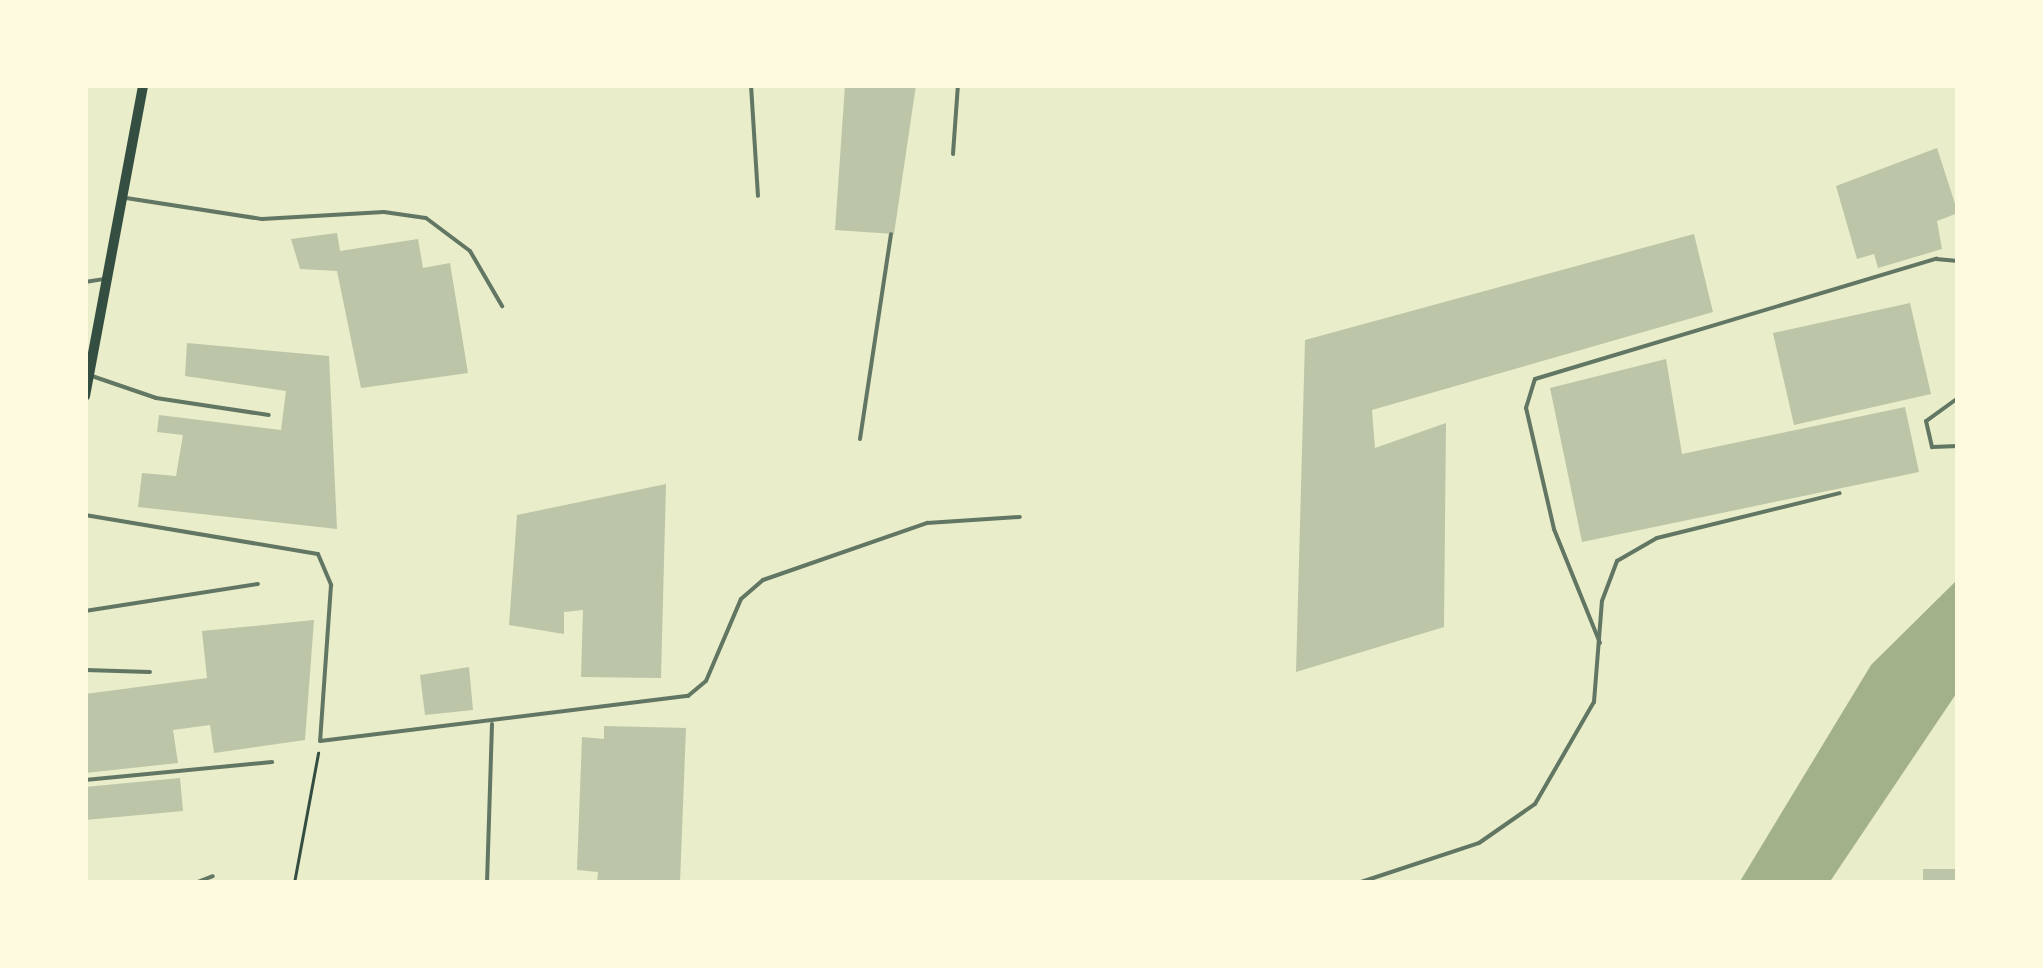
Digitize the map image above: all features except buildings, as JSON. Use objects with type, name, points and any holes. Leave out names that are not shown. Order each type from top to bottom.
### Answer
[{"type":"main road","points":[[85,396],[90,345],[107,279],[143,85]]},
{"type":"lane","points":[[752,85],[758,196]]},
{"type":"lane","points":[[952,154],[958,85]]},
{"type":"lane","points":[[122,198],[262,219],[384,212],[426,218],[470,250],[502,306]]},
{"type":"lane","points":[[860,439],[891,234]]},
{"type":"lane","points":[[1600,643],[1554,530],[1526,408],[1535,379],[1936,260],[1958,260]]},
{"type":"lane","points":[[85,282],[107,279]]},
{"type":"lane","points":[[89,375],[156,398],[270,416]]},
{"type":"lane","points":[[1958,398],[1930,412],[1932,447],[1958,446]]},
{"type":"lane","points":[[1358,883],[1456,853],[1518,821],[1554,775],[1594,702],[1607,579],[1634,548],[1840,493]]},
{"type":"lane","points":[[85,514],[309,550],[326,564],[331,585],[320,741],[667,702],[706,680],[742,598],[763,580],[927,523],[1020,517]]},
{"type":"lane","points":[[85,612],[258,584]]},
{"type":"lane","points":[[85,670],[150,672]]},
{"type":"lane","points":[[487,883],[492,724]]},
{"type":"lane","points":[[85,780],[272,762]]},
{"type":"lane","points":[[195,883],[213,876]]},
{"type":"path","points":[[294,883],[320,741]]},
{"type":"shaded area","points":[[1958,579],[1958,691],[1829,883],[1739,883],[1871,665]]}]
